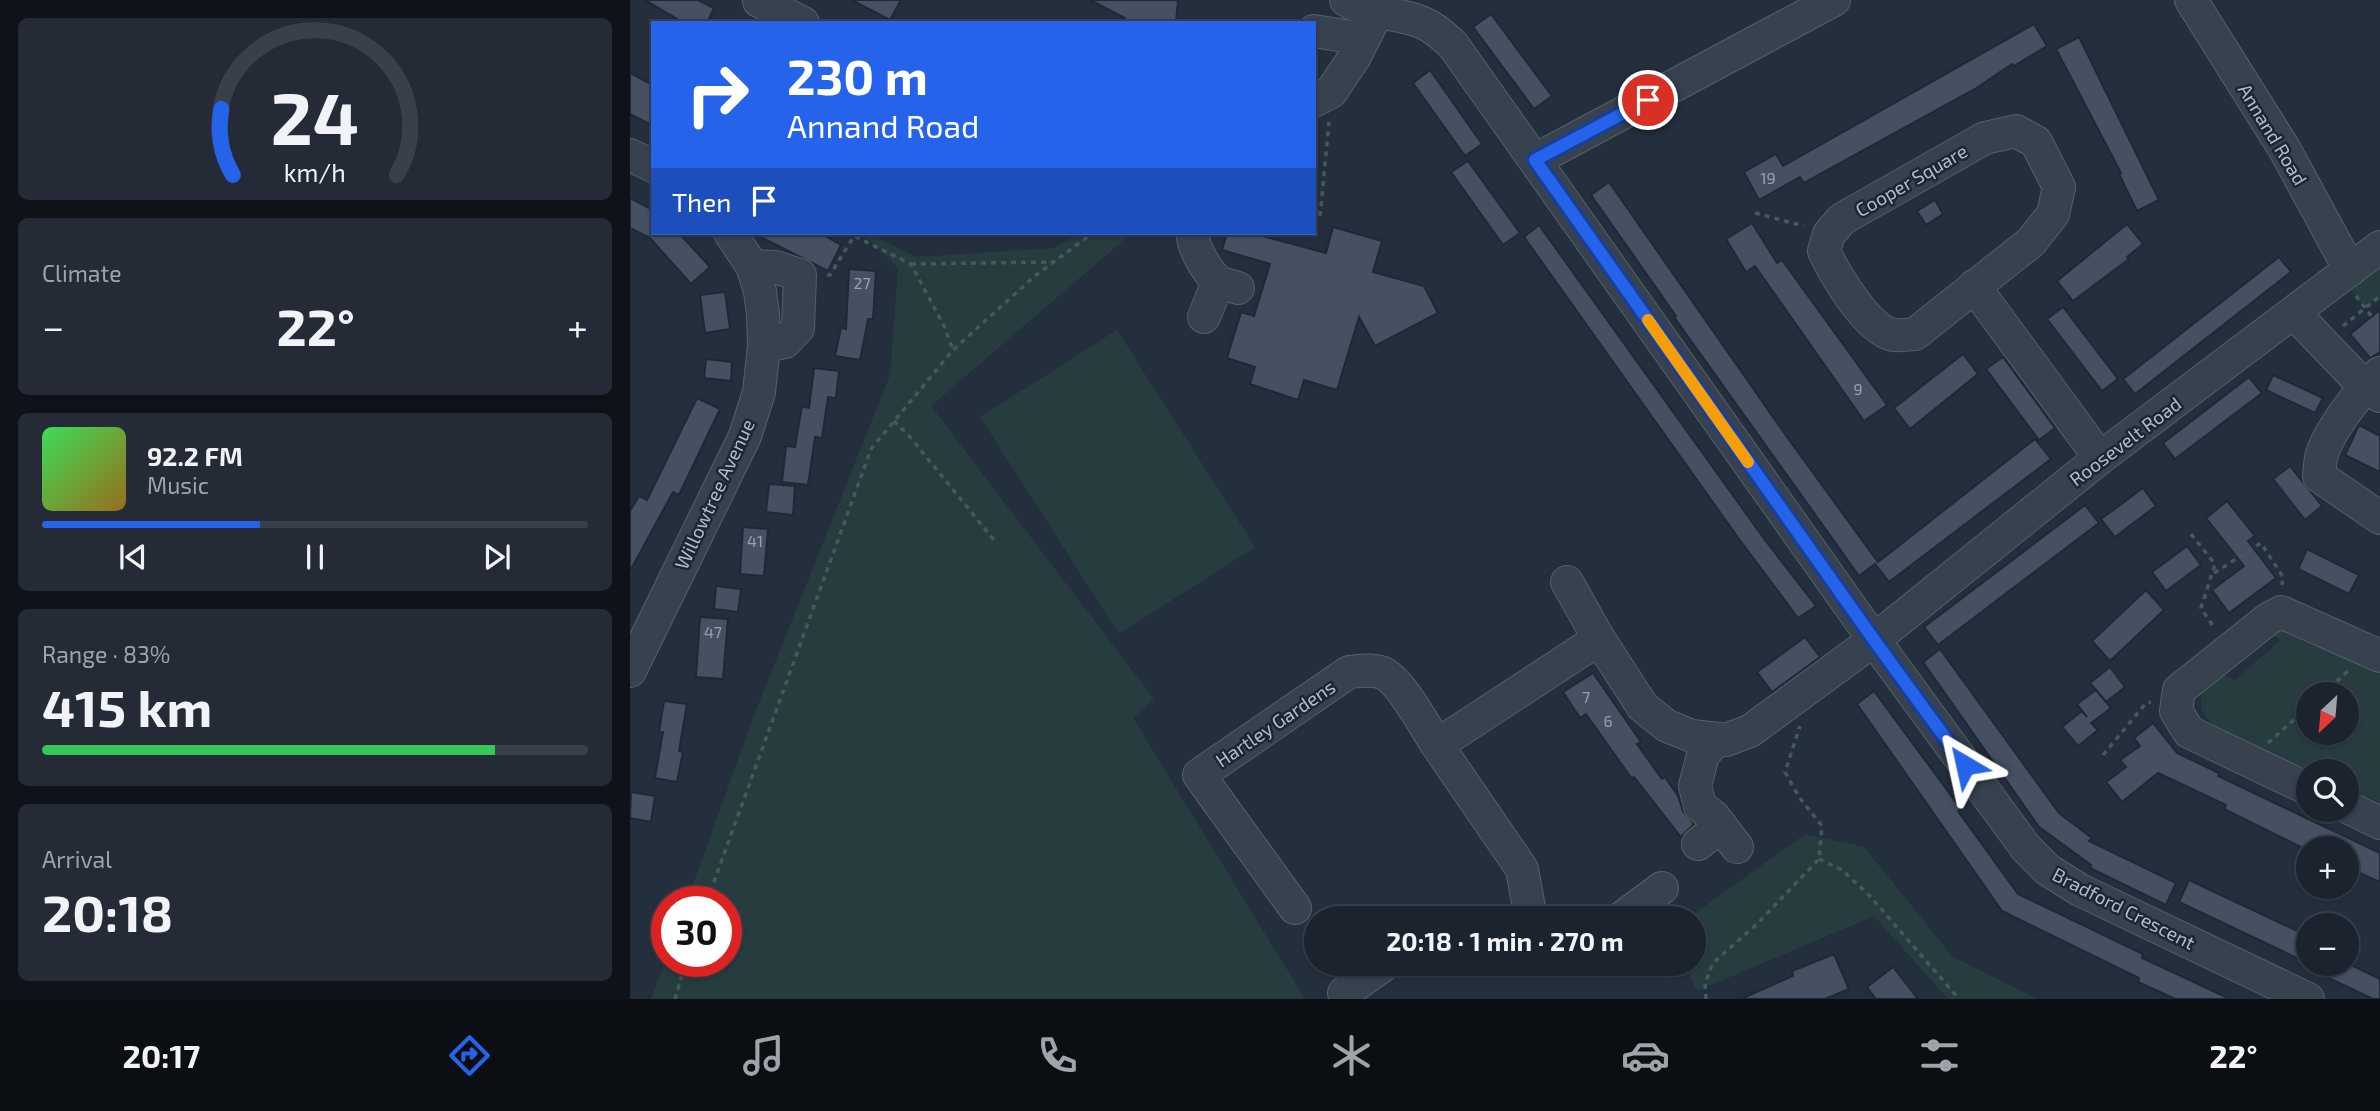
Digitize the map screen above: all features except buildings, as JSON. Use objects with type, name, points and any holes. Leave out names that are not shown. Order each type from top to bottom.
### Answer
[{"type":"street","points":[[748,21],[759,0],[799,21]]},
{"type":"street","points":[[1346,0],[1359,8],[1370,26]]},
{"type":"street","points":[[1535,160],[1834,0]]},
{"type":"street","name":"Annand Road","points":[[2191,0],[2285,150],[2350,270]]},
{"type":"street","points":[[1316,31],[1370,26],[1424,11]]},
{"type":"street","name":"Bradford Crescent","points":[[1424,11],[1437,30],[1453,45],[1874,640],[2026,848],[2048,870],[2080,890],[2308,999]]},
{"type":"street","points":[[1323,96],[1354,58],[1370,26]]},
{"type":"street","name":"Cooper Square","points":[[2016,131],[2036,142],[2059,187],[2053,214],[2031,242],[1915,334],[1893,335],[1871,323],[1830,264],[1824,251],[1829,234],[1842,219],[1985,138],[2016,131]]},
{"type":"street","points":[[630,155],[651,165]]},
{"type":"street","name":"Willowtree Avenue","points":[[630,671],[745,436],[759,392],[764,346],[763,314],[752,266],[731,235]]},
{"type":"street","points":[[1193,235],[1206,268],[1228,285],[1204,317]]},
{"type":"street","name":"Roosevelt Road","points":[[1874,640],[2100,458],[2380,247]]},
{"type":"street","points":[[752,266],[775,267],[800,275],[799,328],[785,342],[764,346]]},
{"type":"street","points":[[1974,286],[2100,458]]},
{"type":"street","points":[[2294,313],[2323,342],[2375,385],[2344,414],[2322,454],[2319,476],[2380,518]]},
{"type":"street","points":[[1567,582],[1599,639],[1643,707],[1667,726],[1692,736],[1726,740],[1750,732],[1874,640]]},
{"type":"street","points":[[2296,783],[2189,732],[2176,712],[2179,690],[2281,612],[2375,653]]},
{"type":"street","points":[[1437,745],[1599,639]]},
{"type":"street","name":"Hartley Gardens","points":[[1295,908],[1199,775],[1349,672],[1370,671],[1385,674],[1397,685],[1522,869],[1529,906]]},
{"type":"street","points":[[1717,739],[1703,755],[1695,786],[1700,806],[1713,816],[1718,839]]},
{"type":"street","points":[[2359,813],[2380,823]]},
{"type":"street","points":[[1638,906],[1662,888]]},
{"type":"street","points":[[1344,993],[1368,976]]},
{"type":"path","points":[[1320,216],[1323,96]]},
{"type":"path","points":[[1755,213],[1829,234]]},
{"type":"path","points":[[712,886],[872,449],[953,350],[1052,262],[1090,235]]},
{"type":"path","points":[[800,275],[830,275],[854,236],[911,264],[1052,262]]},
{"type":"path","points":[[911,264],[944,326],[953,350]]},
{"type":"path","points":[[2323,342],[2380,296]]},
{"type":"path","points":[[894,421],[994,540]]},
{"type":"path","points":[[2191,534],[2215,564],[2202,608],[2229,650]]},
{"type":"path","points":[[2212,574],[2261,543],[2283,577],[2281,612]]},
{"type":"path","points":[[2338,682],[2375,653]]},
{"type":"path","points":[[1706,999],[1705,983],[1713,963],[1756,924],[1819,859],[1822,826],[1799,797],[1785,772],[1801,722],[1799,698]]},
{"type":"path","points":[[2103,755],[2146,703],[2178,699]]},
{"type":"path","points":[[2248,761],[2296,718]]},
{"type":"path","points":[[1819,859],[1842,870],[1869,895],[1959,999]]},
{"type":"path","points":[[675,999],[681,977]]},
{"type":"green space","points":[[864,235],[872,235],[916,257],[1054,248],[1077,235],[1130,235],[931,406],[1154,699],[1133,718],[1305,999],[651,999],[659,977],[742,977],[742,886],[692,886],[753,718],[890,375],[898,268]]},
{"type":"green space","points":[[2380,262],[2380,297],[2365,308],[2347,285]]},
{"type":"green space","points":[[1117,330],[1255,547],[1119,634],[980,417]]},
{"type":"green space","points":[[2279,622],[2380,668],[2380,803],[2359,793],[2359,759],[2296,759],[2296,764],[2213,725],[2201,709],[2202,681],[2214,670],[2235,680],[2281,640],[2266,632]]},
{"type":"green space","points":[[1805,834],[1864,847],[1953,957],[2037,999],[1948,999],[1874,916],[1697,991],[1690,976],[1706,976],[1705,906]]},
{"type":"slow traffic","points":[[1648,320],[1748,462]]},
{"type":"route","points":[[1648,100],[1535,160],[1965,765]]}]
